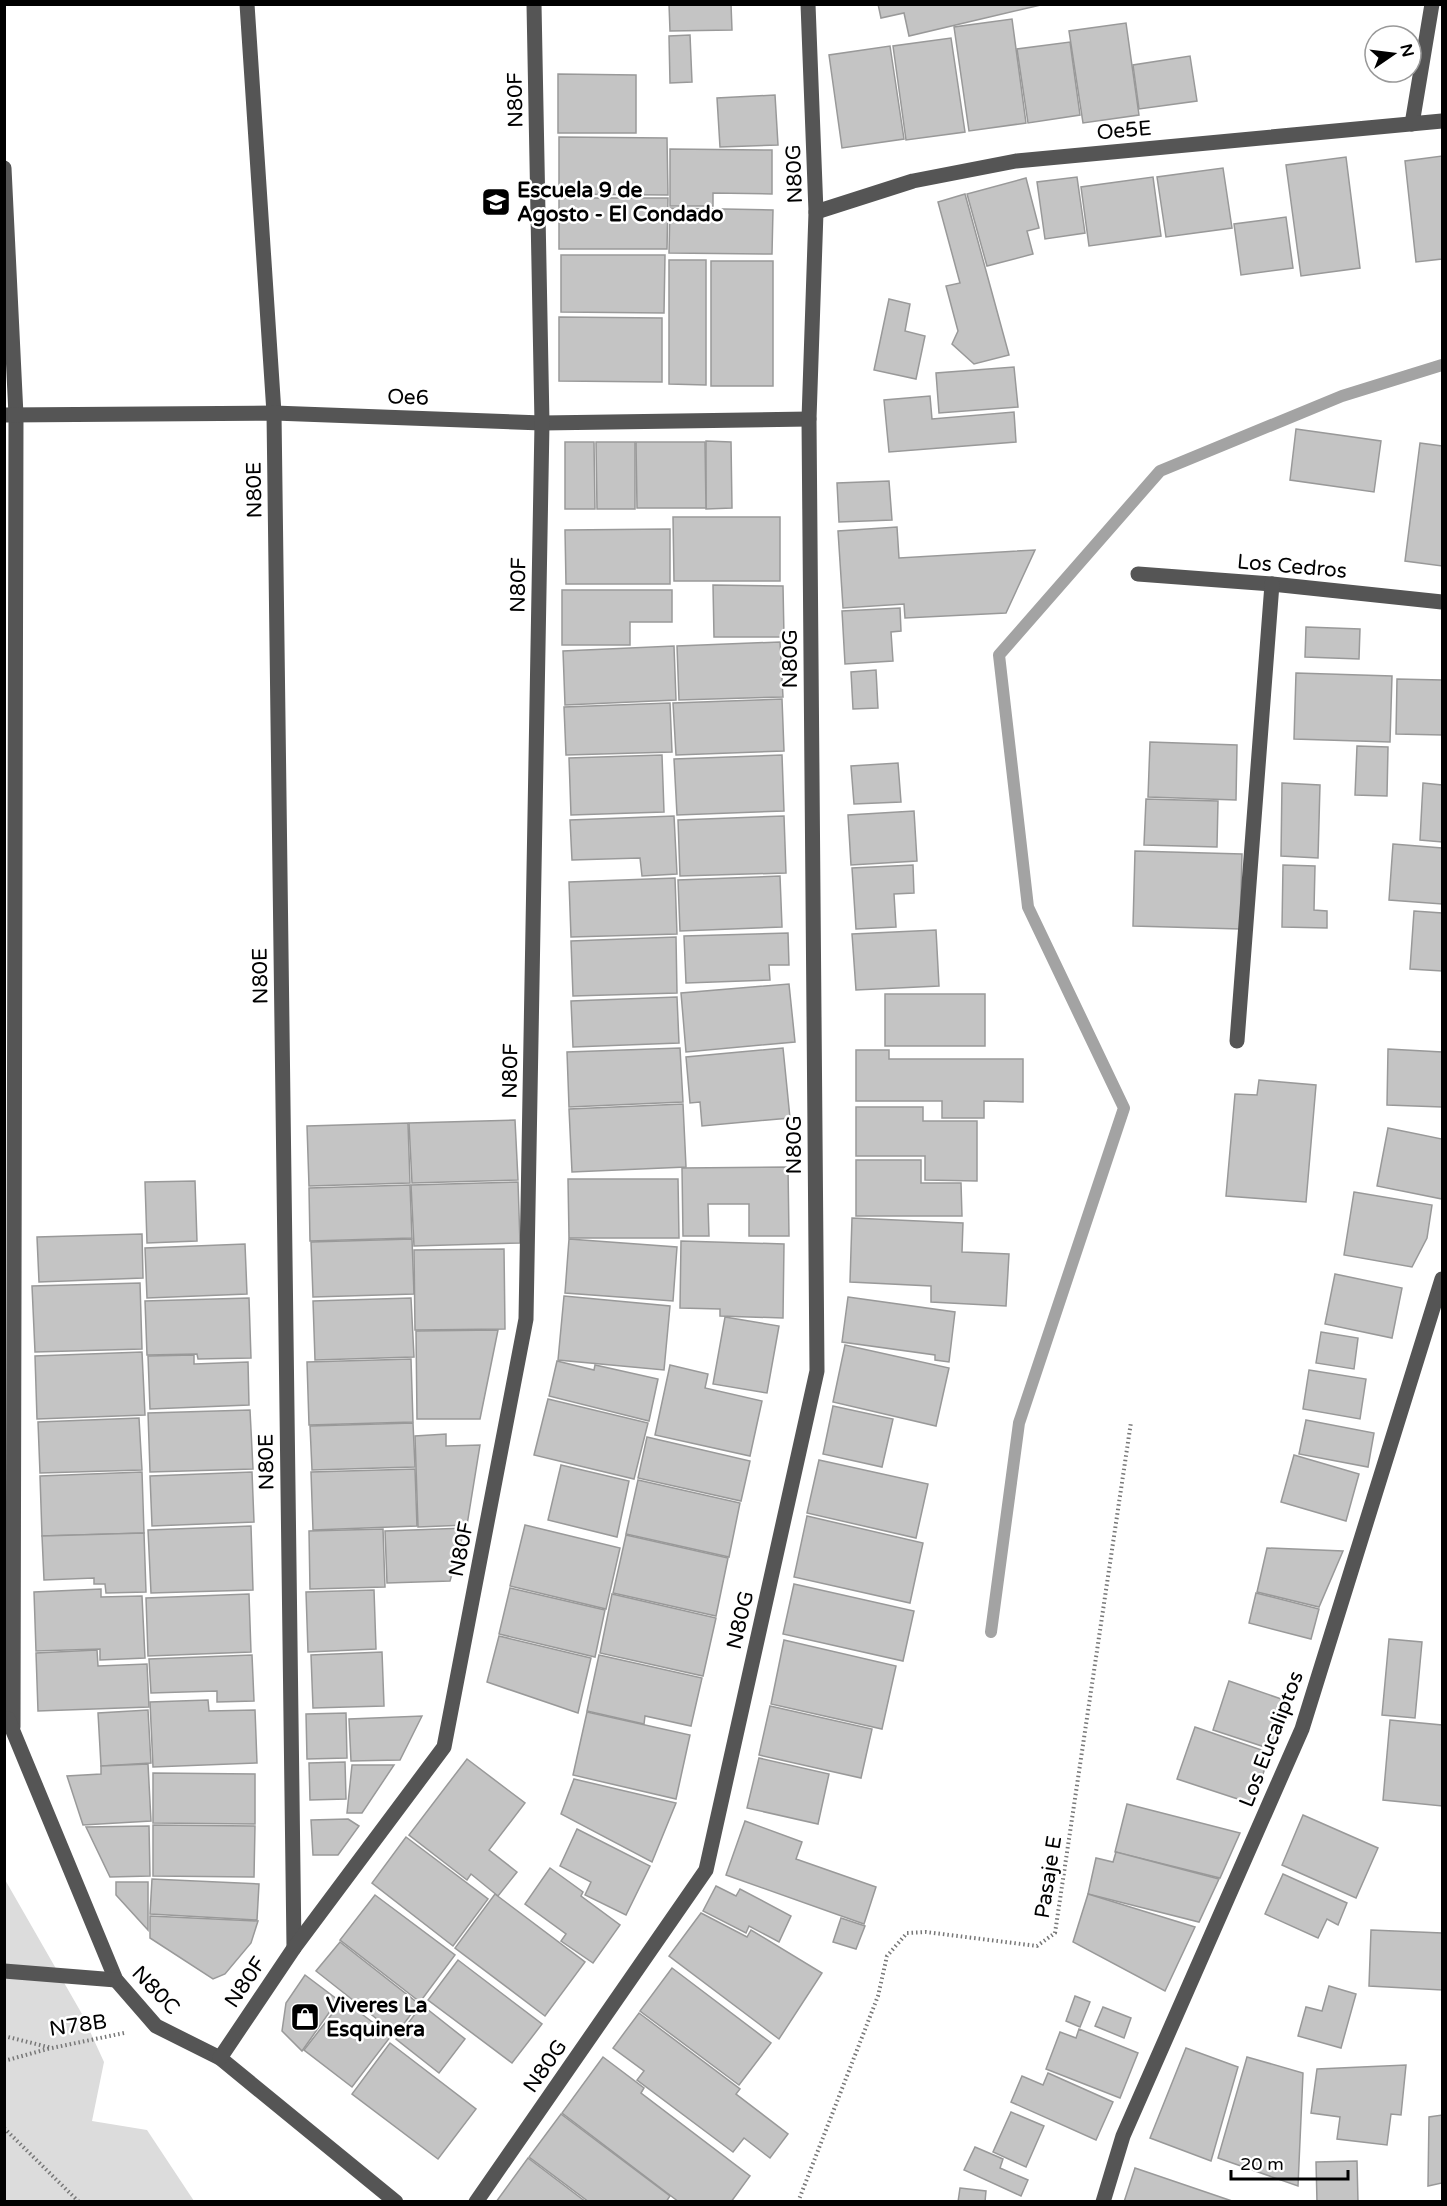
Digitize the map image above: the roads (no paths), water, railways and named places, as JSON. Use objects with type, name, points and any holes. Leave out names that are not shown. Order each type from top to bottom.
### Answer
[{"type":"street","name":"N80E","points":[[247,4],[274,413],[294,1948]]},
{"type":"street","name":"N80F","points":[[220,2058],[294,1948],[444,1747],[526,1319],[542,423],[534,4]]},
{"type":"street","name":"N80G","points":[[476,2202],[706,1870],[817,1371],[809,419],[816,212],[808,4]]},
{"type":"street","points":[[1412,124],[1432,4]]},
{"type":"street","name":"Oe5E","points":[[816,212],[913,181],[1016,161],[1443,121]]},
{"type":"street","points":[[4,168],[10,415],[13,1727]]},
{"type":"street","name":"Oe6","points":[[10,415],[274,413],[542,423],[809,419]]},
{"type":"street","name":"Los Cedros","points":[[1138,574],[1272,584],[1443,602]]},
{"type":"street","points":[[1237,1041],[1272,584]]},
{"type":"street","name":"Los Eucaliptos","points":[[1103,2202],[1123,2136],[1302,1729],[1443,1279]]},
{"type":"street","name":"N80C","points":[[4,1713],[13,1727],[116,1980],[156,2026],[220,2058],[396,2202]]},
{"type":"street","points":[[4,1971],[116,1980]]},
{"type":"waterway","points":[[991,1632],[1019,1423],[1124,1108],[1028,907],[999,655],[1160,471],[1342,396],[1442,365]]},
{"type":"place","name":"Escuela 9 de Agosto - El Condado","points":[[496,202]]},
{"type":"place","name":"Viveres La Esquinera","points":[[305,2017]]}]
